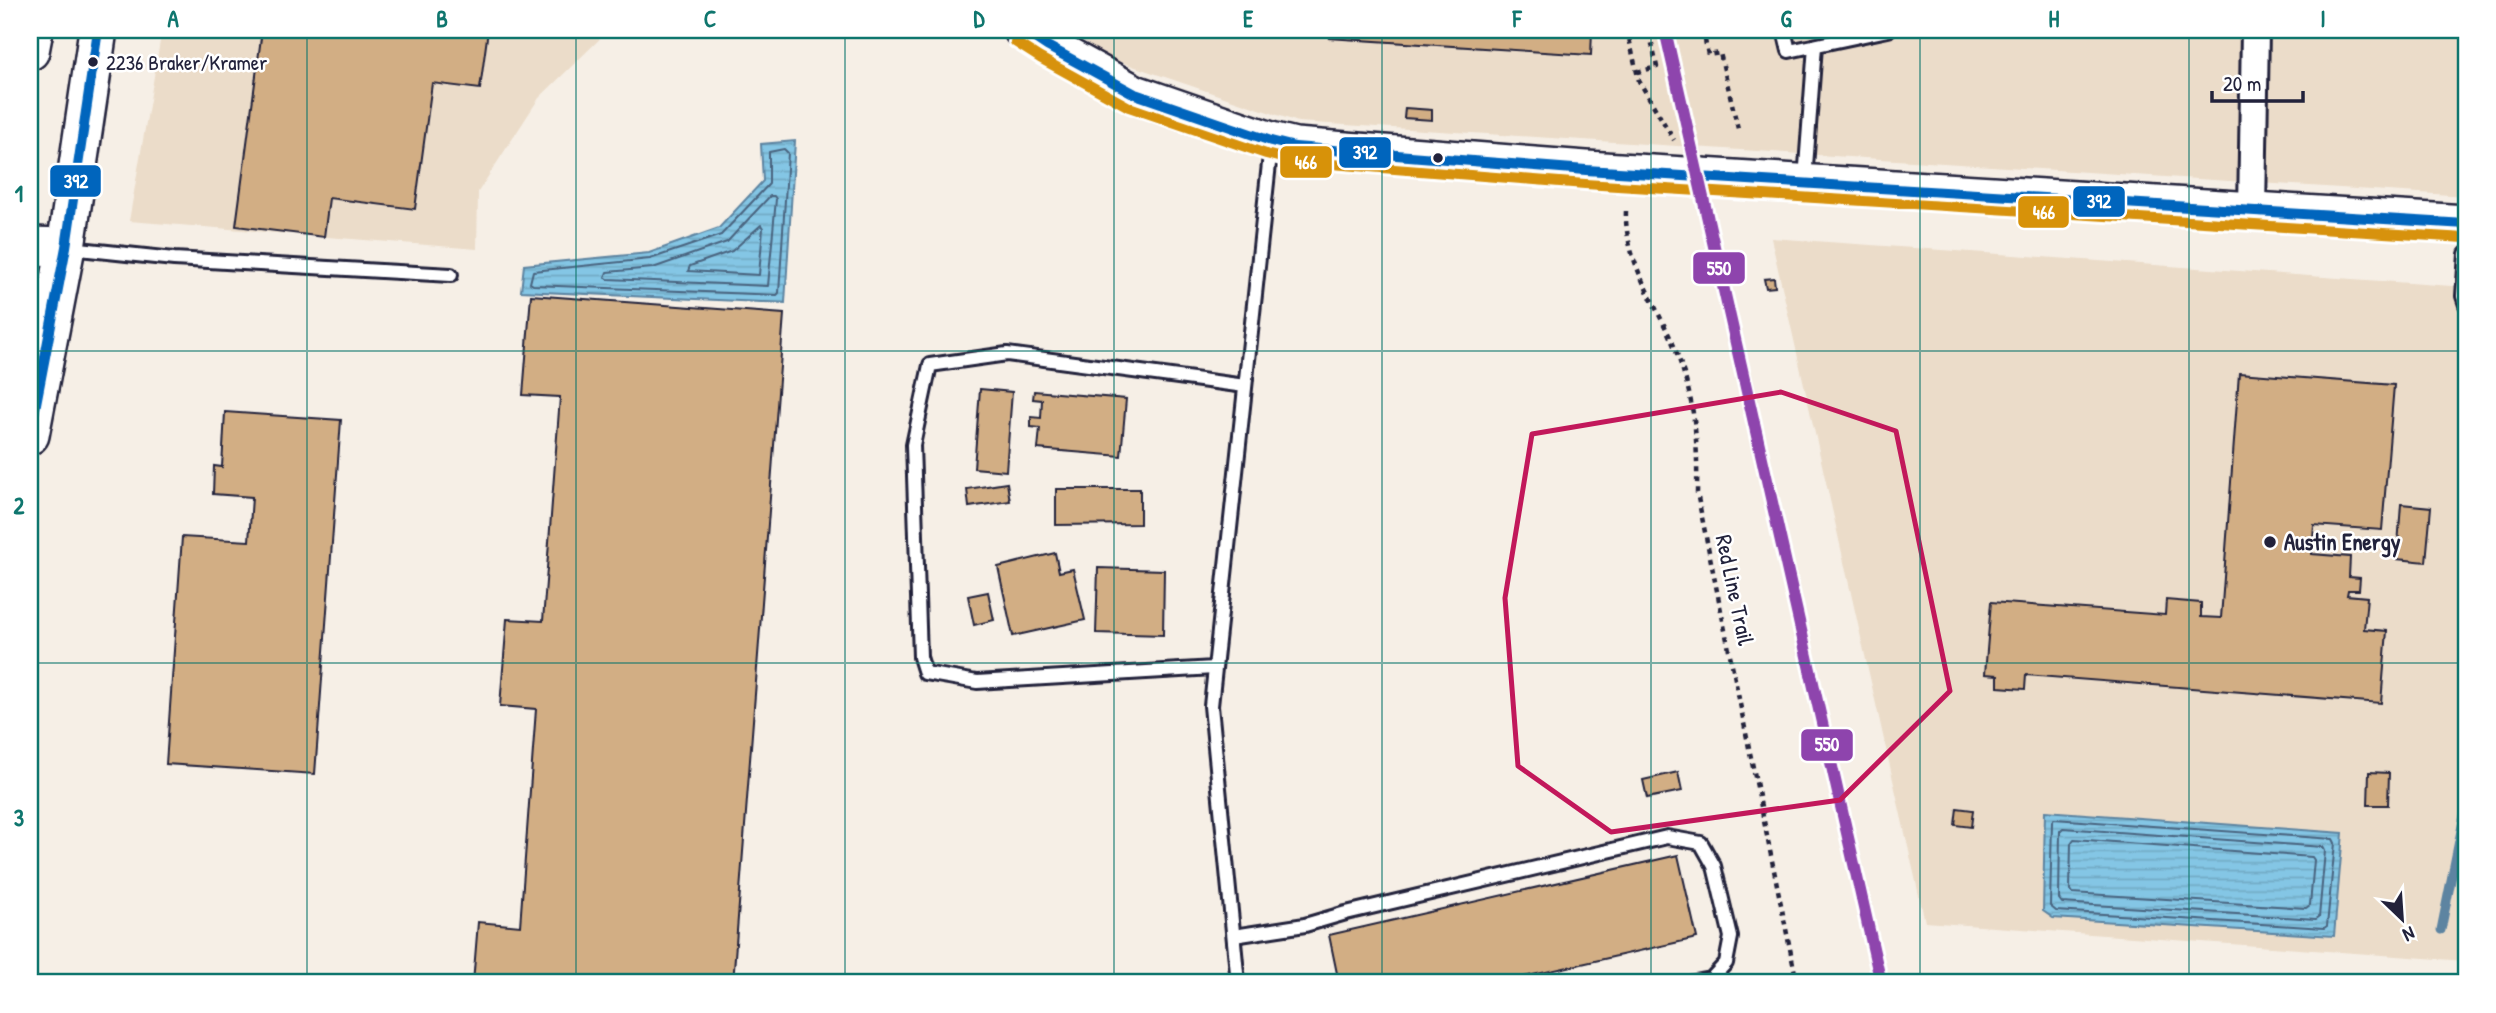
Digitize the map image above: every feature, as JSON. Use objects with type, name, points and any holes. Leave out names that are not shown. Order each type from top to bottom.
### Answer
[{"type":"street","points":[[30,51],[34,30]]},
{"type":"street","points":[[30,435],[66,247],[98,30]]},
{"type":"street","points":[[1023,30],[1135,94],[1296,147],[1586,170],[2466,224]]},
{"type":"street","points":[[2252,210],[2255,30]]},
{"type":"street","points":[[30,246],[66,247]]},
{"type":"lane","points":[[1784,30],[1789,51],[1888,30]]},
{"type":"lane","points":[[1805,184],[1815,46]]},
{"type":"lane","points":[[1238,983],[1211,706],[1272,141]]},
{"type":"lane","points":[[66,247],[174,259],[451,275]]},
{"type":"lane","points":[[2466,254],[2463,296],[2466,305]]},
{"type":"lane","points":[[1214,668],[977,682],[925,673],[920,657],[913,445],[930,365],[1007,354],[1245,386]]},
{"type":"lane","points":[[1234,936],[1305,925],[1667,837],[1701,843],[1714,866],[1731,937],[1726,963],[1711,978],[1689,983]]},
{"type":"path","points":[[1627,30],[1639,81],[1674,140]]},
{"type":"path","points":[[1637,72],[1657,67],[1648,30]]},
{"type":"path","points":[[1703,30],[1708,55],[1720,53],[1740,133]]},
{"type":"path","name":"Red Line Trail","points":[[1626,211],[1625,229],[1631,247],[1651,302],[1674,345],[1689,387],[1698,442],[1697,493],[1797,983]]},
{"type":"highlighted area","points":[[1781,392],[1896,431],[1950,691],[1840,800],[1611,832],[1518,766],[1505,598],[1532,434]]},
{"type":"shaded area","points":[[162,30],[609,30],[539,98],[478,192],[477,249],[129,221]]},
{"type":"shaded area","points":[[1066,30],[2466,30],[2466,196],[1298,122],[1109,58]]},
{"type":"shaded area","points":[[1771,238],[2466,287],[2466,961],[1925,922]]},
{"type":"water","points":[[795,141],[785,303],[521,291],[524,265],[649,253],[719,228],[763,181],[761,144]]},
{"type":"water","points":[[2045,811],[2343,833],[2334,936],[2053,918],[2043,911]]},
{"type":"building","points":[[262,30],[488,30],[480,89],[432,83],[415,209],[329,198],[324,237],[236,226]]},
{"type":"building","points":[[1332,30],[1592,30],[1591,55],[1329,38]]},
{"type":"building","points":[[1405,108],[1432,110],[1432,120],[1404,118]]},
{"type":"building","points":[[1774,278],[1775,287],[1766,288],[1764,279]]},
{"type":"building","points":[[531,295],[784,314],[733,983],[473,983],[478,922],[520,926],[536,709],[500,706],[507,619],[543,621],[560,397],[523,395]]},
{"type":"building","name":"Austin Energy","points":[[2239,373],[2394,385],[2382,530],[2314,525],[2312,554],[2350,557],[2349,577],[2360,578],[2359,590],[2348,590],[2347,595],[2367,597],[2364,629],[2387,631],[2381,703],[2026,675],[2025,689],[1998,687],[1998,675],[1985,674],[1991,602],[2165,615],[2166,600],[2201,603],[2201,617],[2221,618]]},
{"type":"building","points":[[980,389],[1012,392],[1006,471],[974,468]]},
{"type":"building","points":[[1034,391],[1126,399],[1121,456],[1038,449],[1040,428],[1031,427],[1031,417],[1041,418],[1042,400],[1033,399]]},
{"type":"building","points":[[225,412],[341,420],[315,774],[166,764],[182,537],[249,541],[252,497],[213,494],[214,466],[222,467]]},
{"type":"building","points":[[1007,483],[1010,501],[969,507],[967,489]]},
{"type":"building","points":[[1056,489],[1140,489],[1140,524],[1056,525]]},
{"type":"building","points":[[2401,504],[2431,507],[2426,562],[2397,559]]},
{"type":"building","points":[[1055,553],[1059,572],[1073,569],[1085,620],[1013,636],[998,567]]},
{"type":"building","points":[[1098,568],[1164,570],[1163,635],[1096,633]]},
{"type":"building","points":[[988,592],[994,620],[974,625],[968,596]]},
{"type":"building","points":[[1678,772],[1682,791],[1647,798],[1643,780]]},
{"type":"building","points":[[2369,772],[2389,773],[2388,805],[2368,805]]},
{"type":"building","points":[[1957,808],[1973,810],[1971,827],[1955,825]]},
{"type":"building","points":[[1678,855],[1697,938],[1497,983],[1339,983],[1329,935]]},
{"type":"waterway","points":[[2441,930],[2466,806]]},
{"type":"transit line","name":"392","points":[[30,435],[66,247],[98,30]]},
{"type":"transit line","name":"392","points":[[1023,30],[1135,94],[1295,147],[1586,170],[2466,224]]},
{"type":"transit line","name":"550","points":[[1665,30],[1881,983]]},
{"type":"transit line","name":"466","points":[[1015,42],[1129,107],[1293,161],[1585,184],[2465,238]]},
{"type":"place","name":"2236 Braker/Kramer","points":[[93,62]]},
{"type":"place","name":"Austin Energy","points":[[2270,542]]}]
